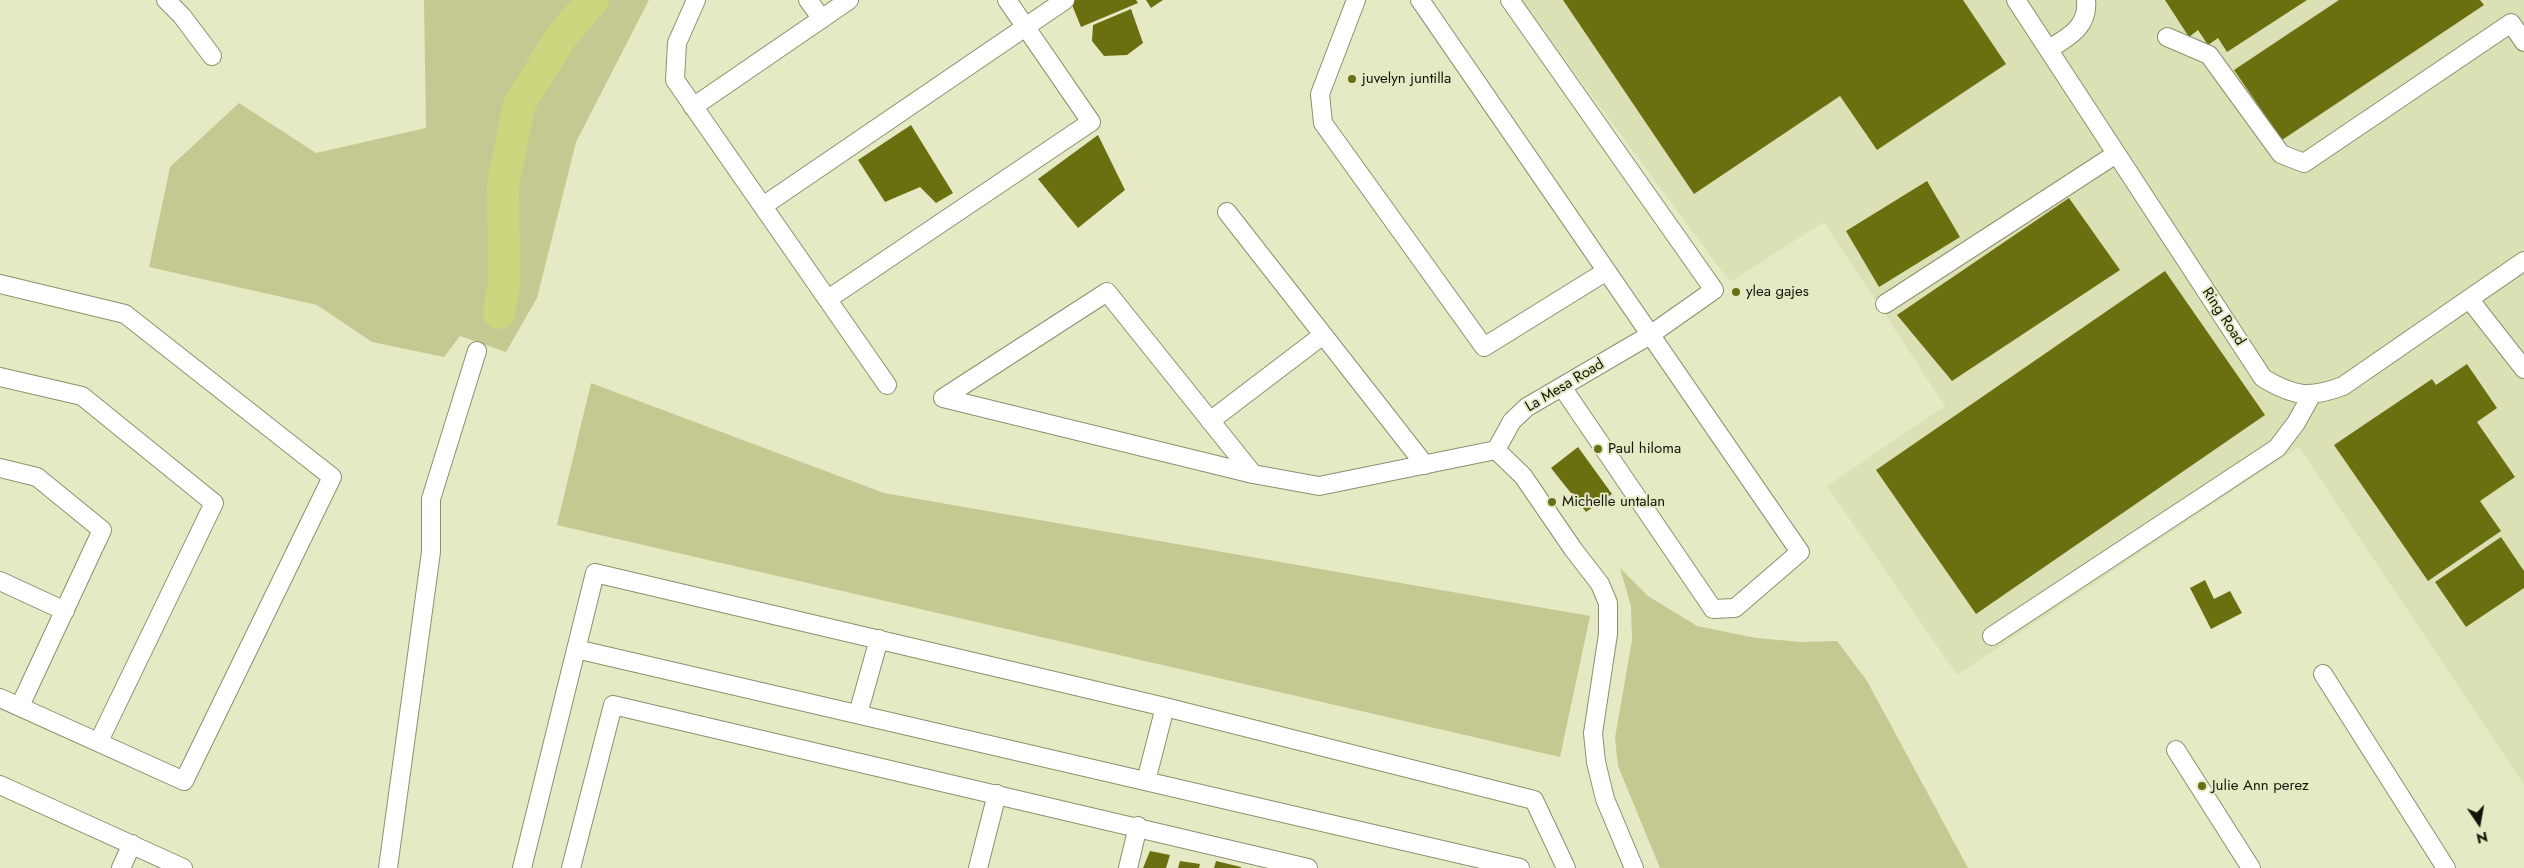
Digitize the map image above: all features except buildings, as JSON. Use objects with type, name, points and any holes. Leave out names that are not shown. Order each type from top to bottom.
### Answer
[{"type":"street","points":[[166,0],[182,16],[212,56]]},
{"type":"street","points":[[696,0],[677,43],[674,80],[886,385]]},
{"type":"street","points":[[808,0],[822,19]]},
{"type":"street","points":[[693,107],[849,0]]},
{"type":"street","points":[[828,299],[1091,122],[1008,0]]},
{"type":"street","points":[[763,206],[1064,0]]},
{"type":"street","points":[[1356,0],[1320,94],[1324,123],[1484,347],[1605,272]]},
{"type":"street","points":[[1420,0],[1605,272],[1800,552],[1735,608],[1712,609],[1562,387]]},
{"type":"street","name":"La Mesa Road","points":[[1496,450],[1512,421],[1527,407],[1650,335],[1714,290],[1510,0]]},
{"type":"street","name":"Ring Road","points":[[2016,0],[2263,378],[2284,391],[2310,396],[2343,386],[2524,261]]},
{"type":"street","points":[[2049,49],[2072,35],[2082,24],[2087,12],[2086,0]]},
{"type":"street","points":[[2167,36],[2209,55],[2281,154],[2304,163],[2511,23],[2524,42]]},
{"type":"street","points":[[1885,304],[2116,154]]},
{"type":"street","points":[[1227,212],[1425,465]]},
{"type":"street","points":[[0,284],[125,314],[332,477],[184,781],[99,741],[0,698]]},
{"type":"street","points":[[1253,474],[1107,292],[944,398],[1253,474],[1319,486],[1496,450],[1523,476],[1600,584],[1608,604],[1608,634],[1593,733],[1596,762],[1605,799],[1634,868]]},
{"type":"street","points":[[2470,300],[2524,368]]},
{"type":"street","points":[[1210,421],[1324,335]]},
{"type":"street","points":[[388,868],[431,552],[431,499],[478,351]]},
{"type":"street","points":[[0,377],[82,396],[214,504],[99,741]]},
{"type":"street","points":[[1992,636],[2277,448],[2296,423],[2310,396]]},
{"type":"street","points":[[0,468],[37,478],[102,530],[20,706]]},
{"type":"street","points":[[522,868],[595,572],[1165,707],[1534,800],[1566,868]]},
{"type":"street","points":[[0,581],[65,610]]},
{"type":"street","points":[[858,714],[879,639]]},
{"type":"street","points":[[576,649],[1520,868]]},
{"type":"street","points":[[2323,674],[2446,868]]},
{"type":"street","points":[[571,868],[612,705],[1138,826],[1308,868]]},
{"type":"street","points":[[1146,781],[1165,707]]},
{"type":"street","points":[[2176,750],[2251,868]]},
{"type":"street","points":[[0,785],[182,868]]},
{"type":"street","points":[[978,868],[996,794]]},
{"type":"street","points":[[1128,868],[1138,826]]},
{"type":"street","points":[[121,868],[132,844]]},
{"type":"shaded area","points":[[424,0],[649,0],[576,142],[537,298],[506,352],[460,336],[444,357],[372,342],[317,305],[149,267],[170,167],[239,103],[316,153],[426,128]]},
{"type":"shaded area","points":[[1521,0],[2524,0],[2524,785],[2299,447],[1957,675],[1827,486],[1945,406],[1824,222],[1730,282]]},
{"type":"shaded area","points":[[591,383],[884,493],[1590,616],[1560,757],[557,525]]},
{"type":"shaded area","points":[[1620,568],[1648,596],[1697,626],[1756,638],[1801,642],[1837,641],[1867,681],[1968,868],[1660,868],[1618,766],[1615,738],[1632,640],[1631,606]]},
{"type":"waterway","points":[[499,313],[504,282],[503,185],[519,105],[561,37],[593,0]]},
{"type":"place","name":"juvelyn juntilla","points":[[1352,79]]},
{"type":"place","name":"ylea gajes","points":[[1736,292]]},
{"type":"place","name":"Paul hiloma","points":[[1598,449]]},
{"type":"place","name":"Michelle untalan","points":[[1552,502]]},
{"type":"place","name":"Julie Ann perez","points":[[2202,786]]}]
